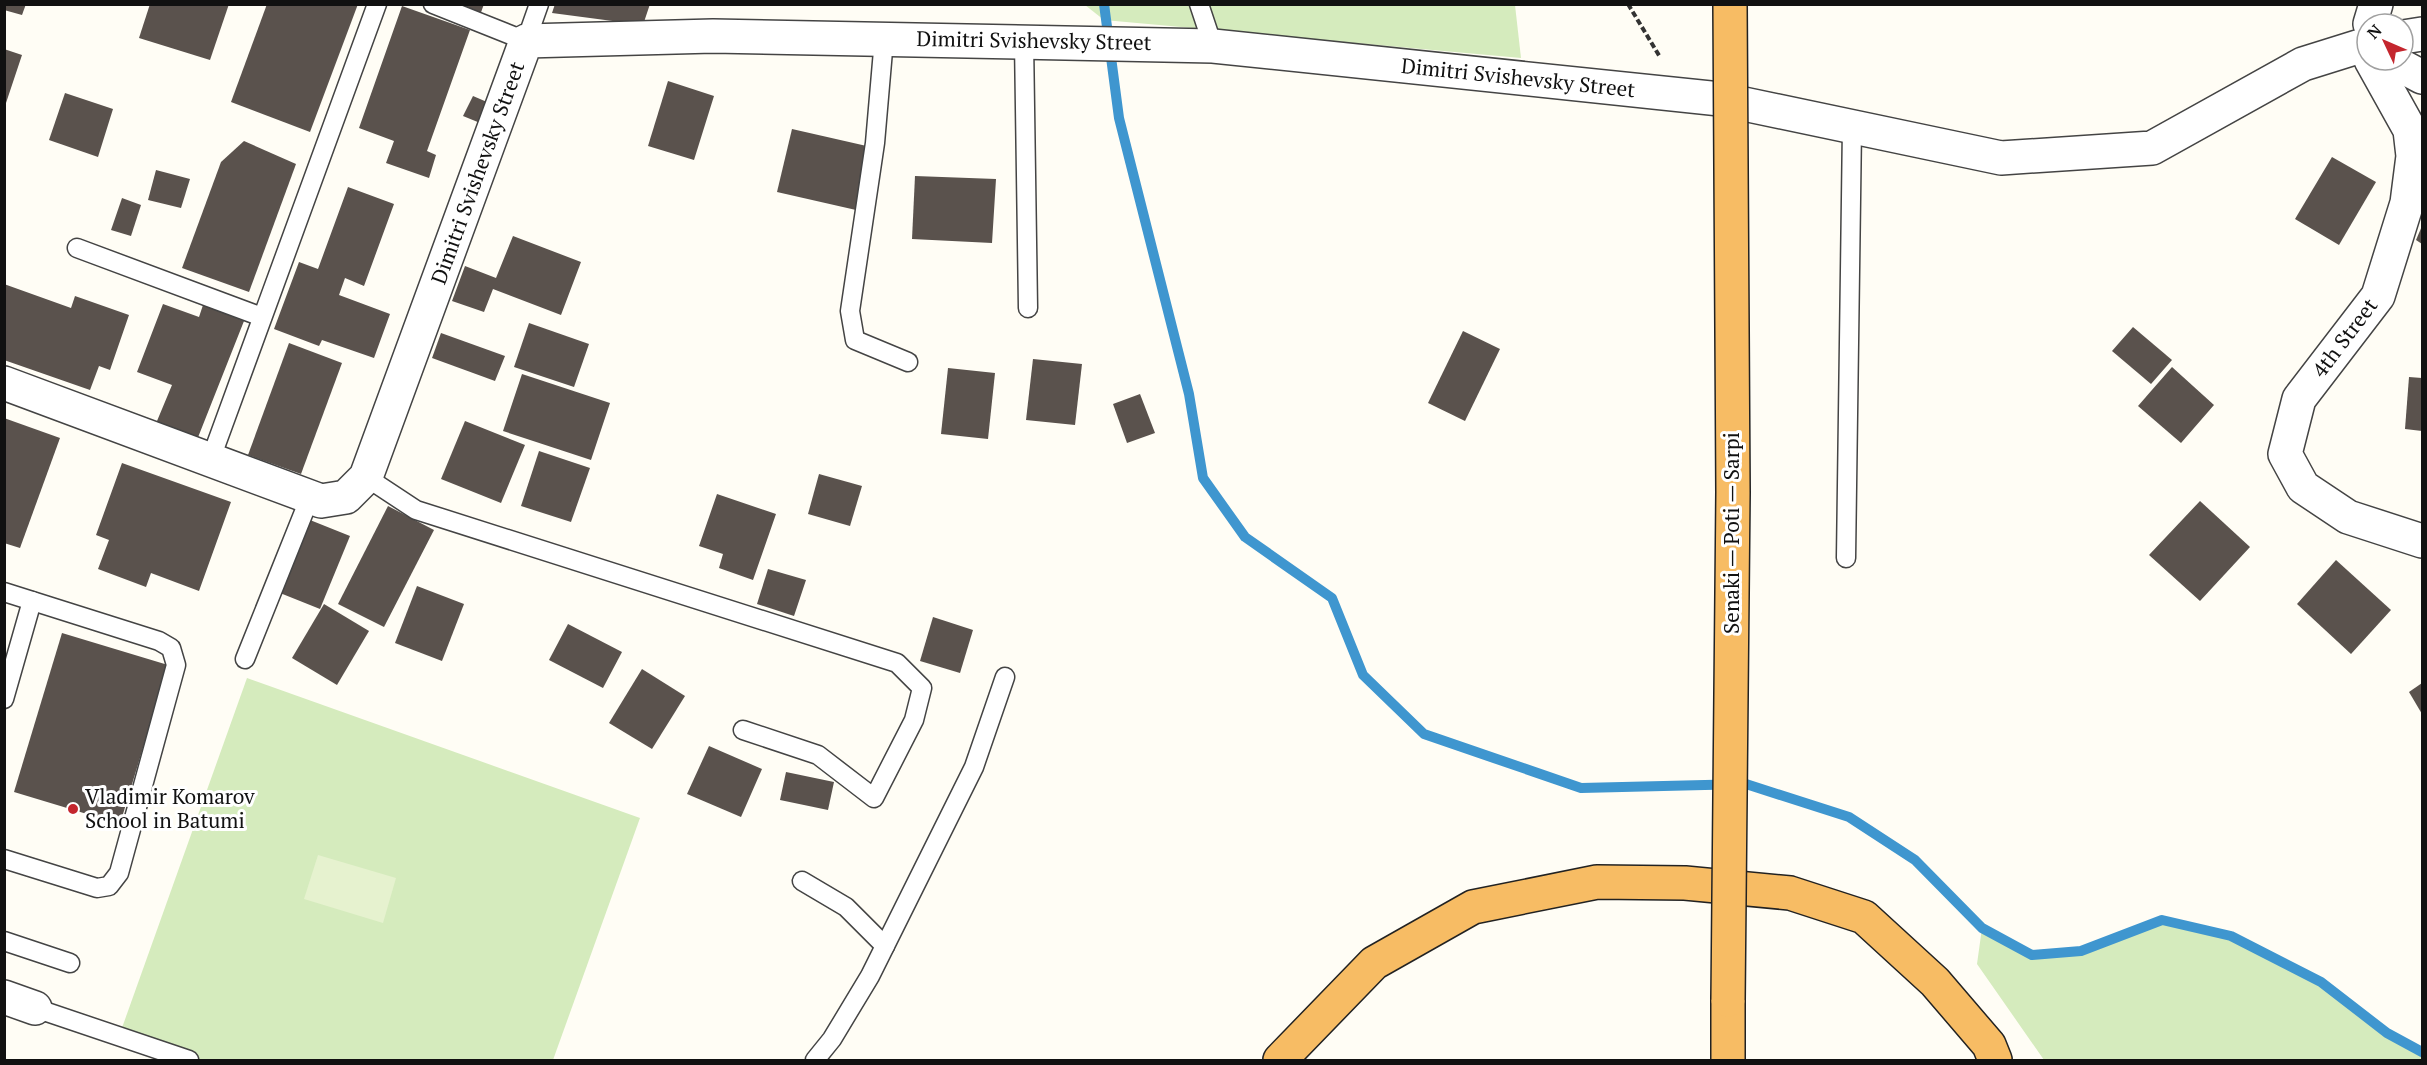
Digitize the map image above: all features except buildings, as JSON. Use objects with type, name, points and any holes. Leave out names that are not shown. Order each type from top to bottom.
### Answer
[{"type":"highway","name":"Senaki — Poti — Sarpi","points":[[1728,1060],[1733,492],[1730,4]]},
{"type":"highway","points":[[1280,1060],[1374,963],[1384,957],[1473,908],[1597,882],[1685,883],[1790,893],[1864,917],[1935,982],[1989,1045],[1995,1060]]},
{"type":"street","name":"Dimitri Svishevsky Street","points":[[4,383],[321,501],[346,497],[366,477],[526,41],[713,36],[1213,46],[1720,99],[2001,158],[2152,148],[2303,64],[2355,50]]},
{"type":"street","name":"4th Street","points":[[2382,72],[2410,130],[2413,156],[2407,203],[2378,296],[2299,399],[2285,454],[2303,487],[2348,517],[2422,541]]},
{"type":"street","points":[[4,997],[35,1008]]},
{"type":"lane","points":[[210,461],[377,4]]},
{"type":"lane","points":[[433,4],[526,41],[538,4]]},
{"type":"lane","points":[[1199,4],[1213,46]]},
{"type":"lane","points":[[884,39],[874,143],[850,311],[855,340],[908,362]]},
{"type":"lane","points":[[1024,41],[1028,308]]},
{"type":"lane","points":[[1846,558],[1852,127]]},
{"type":"lane","points":[[77,248],[262,317]]},
{"type":"lane","points":[[366,477],[416,510],[897,663],[922,688],[914,720],[874,798],[818,755],[743,730]]},
{"type":"lane","points":[[245,659],[310,497]]},
{"type":"lane","points":[[4,592],[159,641],[171,648],[176,665],[119,873],[109,886],[97,888],[4,859]]},
{"type":"lane","points":[[4,699],[32,601]]},
{"type":"lane","points":[[816,1060],[832,1039],[885,946],[974,767],[1005,677]]},
{"type":"lane","points":[[802,881],[846,906],[885,946]]},
{"type":"lane","points":[[4,942],[70,963]]},
{"type":"lane","points":[[35,1008],[189,1060]]},
{"type":"path","points":[[1628,4],[1684,96]]},
{"type":"green space","points":[[1085,5],[1515,5],[1521,58],[1104,20]]},
{"type":"green space","points":[[247,678],[640,818],[553,1060],[179,1060],[118,1039]]},
{"type":"green space","points":[[318,855],[396,878],[383,923],[304,899]]},
{"type":"green space","points":[[2162,920],[2231,936],[2321,982],[2387,1033],[2422,1052],[2422,1060],[2044,1060],[1977,964],[1982,928],[2032,955],[2081,951]]},
{"type":"waterway","points":[[1104,4],[1119,118],[1189,394],[1203,478],[1245,537],[1332,598],[1363,675],[1424,734],[1581,788],[1746,784],[1849,817],[1915,860],[1982,928],[2032,955],[2081,951],[2162,920],[2231,936],[2321,982],[2387,1033],[2422,1052]]},
{"type":"place","name":"Vladimir Komarov School in Batumi","points":[[73,809]]}]
